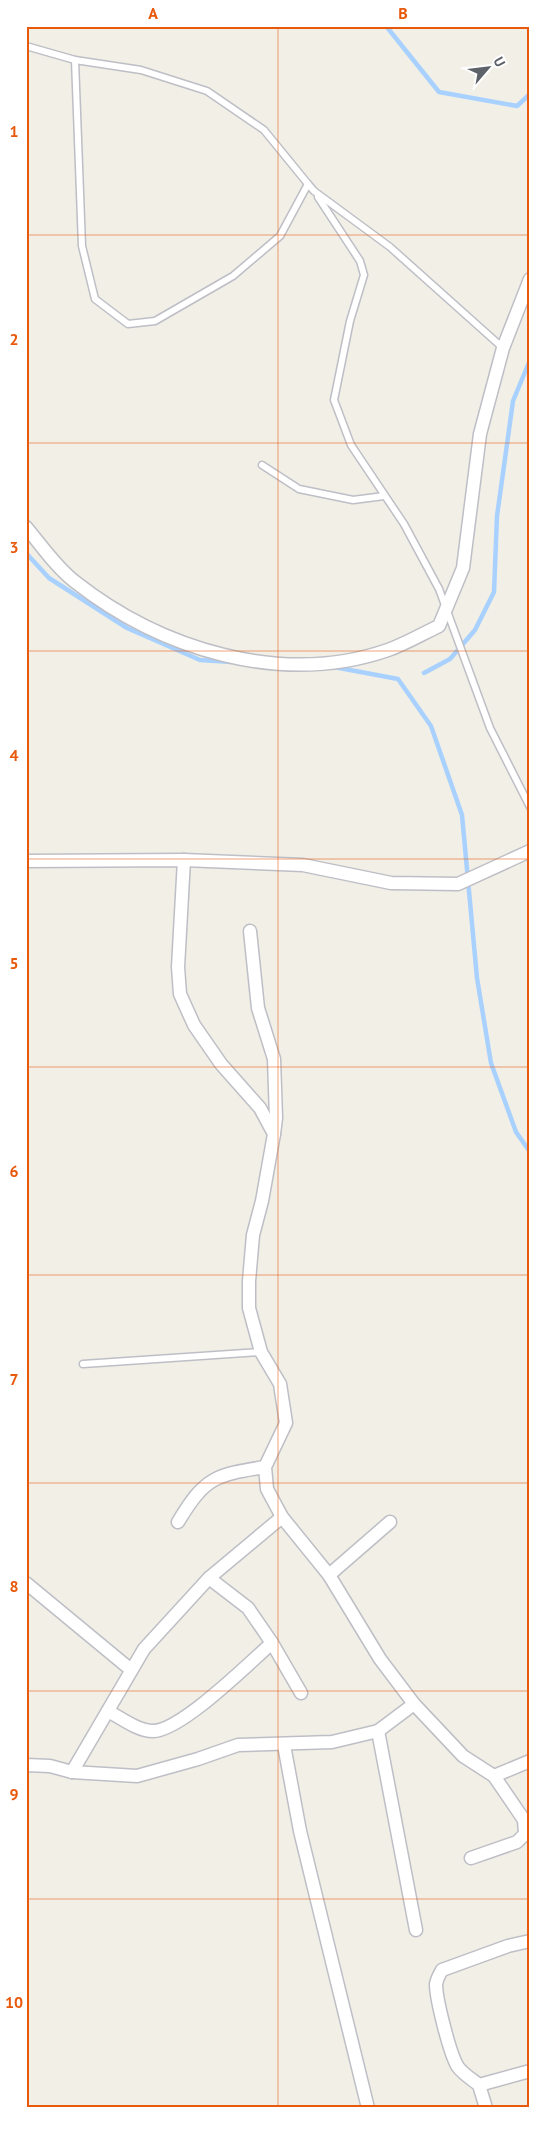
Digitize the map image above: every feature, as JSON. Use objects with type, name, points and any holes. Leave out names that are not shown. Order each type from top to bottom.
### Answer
[{"type":"street","points":[[26,527],[73,581],[128,617],[178,642],[236,659],[288,665],[340,660],[387,650],[439,626],[447,611],[463,568],[480,434],[503,348],[530,279]]},
{"type":"street","points":[[26,861],[184,860],[303,865],[391,883],[458,884],[526,854]]},
{"type":"street","points":[[184,860],[178,967],[180,994],[194,1025],[221,1064],[260,1108],[274,1134]]},
{"type":"street","points":[[250,931],[258,1008],[274,1059],[276,1118],[262,1201],[253,1235],[248,1281],[249,1308],[261,1352],[280,1384],[286,1423],[265,1467],[268,1489],[282,1517],[329,1575],[380,1659],[414,1704],[463,1756],[494,1776],[524,1820],[525,1834],[517,1842],[471,1858]]},
{"type":"street","points":[[178,1522],[194,1496],[214,1479],[235,1472],[265,1467]]},
{"type":"street","points":[[72,1772],[144,1649],[209,1578],[282,1517]]},
{"type":"street","points":[[329,1575],[390,1522]]},
{"type":"street","points":[[209,1578],[248,1608],[272,1643],[301,1693]]},
{"type":"street","points":[[26,1583],[130,1670]]},
{"type":"street","points":[[108,1711],[146,1731],[160,1731],[181,1720],[272,1643]]},
{"type":"street","points":[[26,1765],[50,1766],[72,1772],[137,1776],[198,1759],[238,1745],[332,1742],[378,1731],[414,1704]]},
{"type":"street","points":[[378,1731],[416,1930]]},
{"type":"street","points":[[284,1744],[300,1831],[368,2108]]},
{"type":"street","points":[[494,1776],[530,1761]]},
{"type":"street","points":[[486,2108],[479,2085],[458,2067],[447,2036],[436,1985],[438,1975],[442,1970],[530,1941]]},
{"type":"street","points":[[479,2085],[530,2071]]},
{"type":"lane","points":[[26,46],[75,60],[141,70],[207,91],[264,130],[314,191],[360,261],[364,275],[350,321],[334,400],[351,445],[425,559],[447,611],[490,728],[530,807]]},
{"type":"lane","points":[[75,60],[82,246],[95,299],[128,324],[155,321],[233,276],[280,236],[308,184]]},
{"type":"lane","points":[[314,191],[390,247],[503,348]]},
{"type":"lane","points":[[262,465],[299,489],[353,500],[384,496]]},
{"type":"lane","points":[[83,1364],[261,1352]]},
{"type":"waterway","points":[[386,26],[439,92],[517,106],[530,94]]},
{"type":"waterway","points":[[424,673],[450,659],[475,630],[494,592],[497,516],[513,401],[530,360]]},
{"type":"waterway","points":[[26,553],[49,578],[127,628],[200,660],[232,662]]},
{"type":"waterway","points":[[334,667],[398,679],[431,726],[462,815],[477,978],[491,1063],[516,1132],[530,1152]]}]
